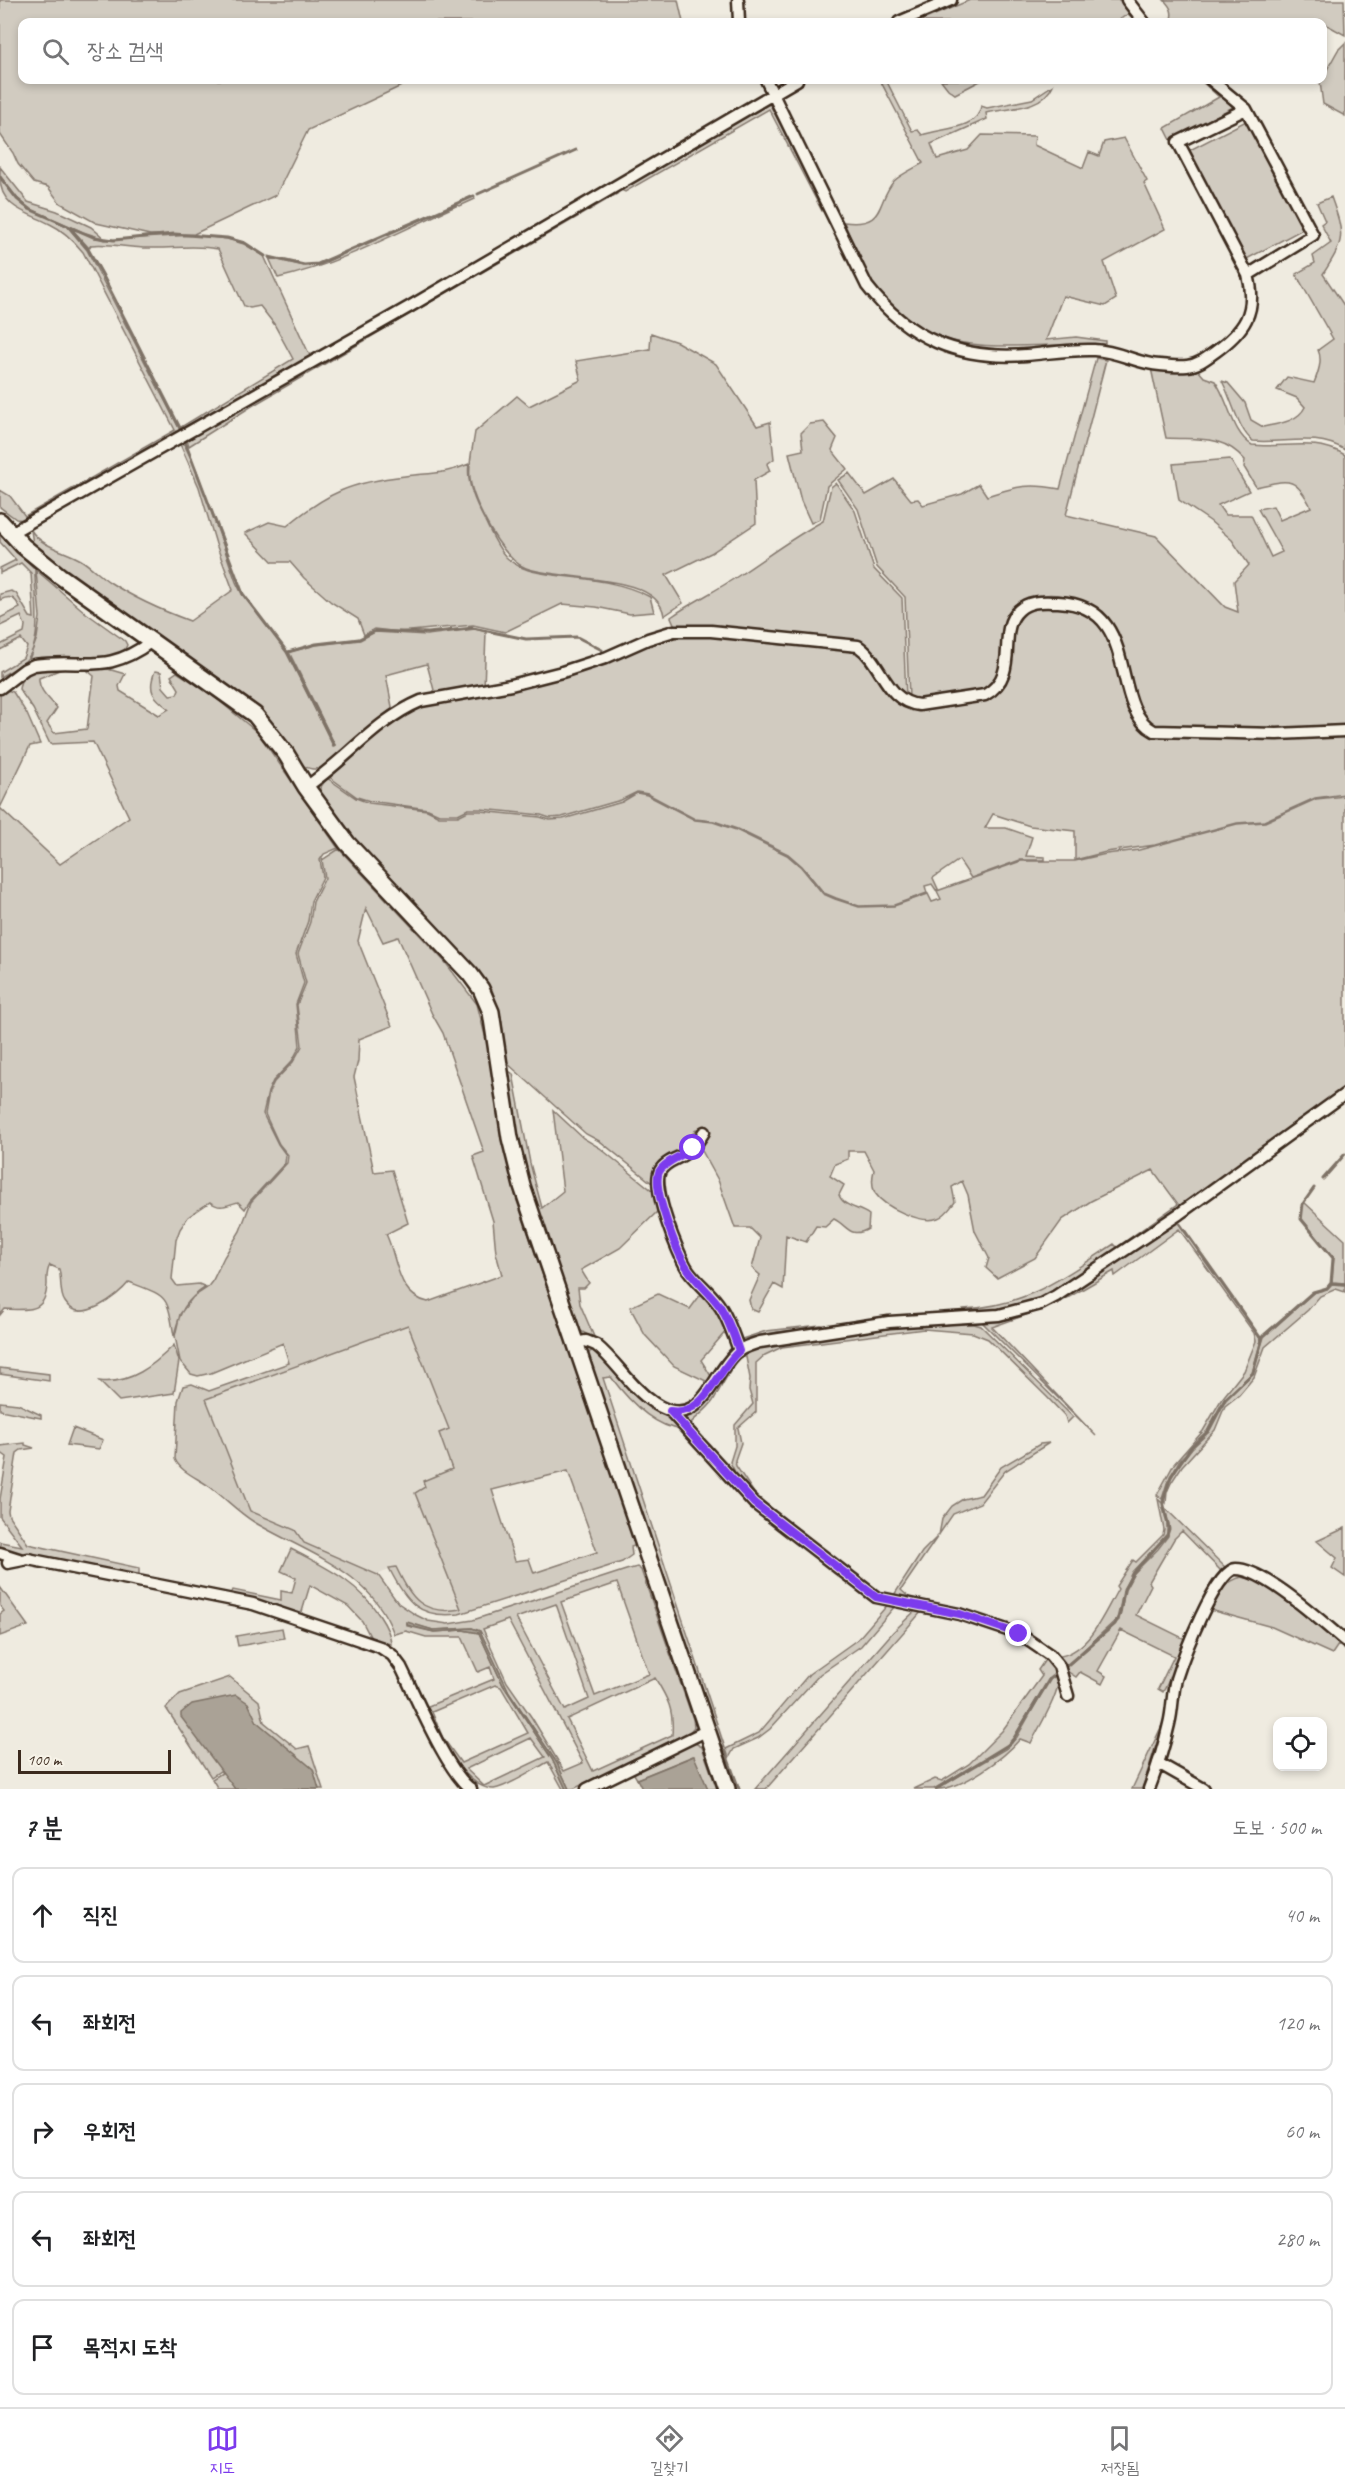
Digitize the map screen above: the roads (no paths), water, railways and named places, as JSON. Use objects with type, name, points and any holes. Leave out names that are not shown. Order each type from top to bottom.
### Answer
[{"type":"main road","points":[[0,521],[60,576],[255,715],[286,754],[306,787],[347,843],[463,966],[481,989],[488,1002],[494,1026],[505,1106],[516,1163],[574,1343],[728,1789]]},
{"type":"street","points":[[738,0],[739,18]]},
{"type":"street","points":[[908,18],[951,0]]},
{"type":"street","points":[[1127,0],[1141,18]]},
{"type":"street","points":[[768,84],[867,286],[892,314],[918,334],[949,348],[1004,355],[1066,350],[1107,351],[1119,352],[1157,365],[1188,366],[1199,363],[1228,343],[1245,323],[1250,310],[1251,289],[1248,275],[1178,142],[1246,109]]},
{"type":"street","points":[[11,533],[409,307],[790,84]]},
{"type":"street","points":[[1216,84],[1246,109],[1313,235],[1248,275]]},
{"type":"street","points":[[306,787],[324,775],[389,718],[421,701],[511,685],[562,672],[674,631],[711,631],[858,646],[872,658],[891,689],[909,704],[919,705],[985,695],[993,691],[1003,680],[1011,623],[1015,613],[1023,605],[1032,602],[1075,604],[1096,615],[1106,625],[1123,661],[1134,711],[1140,721],[1154,731],[1277,734],[1345,731]]},
{"type":"street","points":[[0,688],[34,665],[106,663],[136,652],[152,641]]},
{"type":"street","points":[[574,1343],[585,1341],[596,1345],[638,1391],[655,1404],[670,1411],[684,1412],[701,1401],[739,1351],[760,1342],[889,1322],[999,1315],[1041,1304],[1179,1214],[1345,1094]]},
{"type":"street","points":[[704,1132],[693,1148],[660,1170],[657,1179],[658,1191],[680,1256],[722,1310],[739,1351]]},
{"type":"street","points":[[670,1411],[754,1503],[876,1597],[960,1614],[1019,1634],[1050,1655],[1059,1666],[1068,1696]]},
{"type":"street","points":[[0,1553],[22,1560],[40,1561],[253,1604],[380,1647],[392,1655],[401,1667],[451,1764],[464,1784],[471,1789]]},
{"type":"street","points":[[8,1563],[22,1560]]},
{"type":"street","points":[[1149,1789],[1170,1722],[1176,1681],[1183,1660],[1206,1606],[1227,1573],[1233,1569],[1239,1569],[1263,1578],[1288,1594],[1345,1641]]},
{"type":"street","points":[[587,1789],[708,1730]]},
{"type":"street","points":[[1158,1764],[1204,1789]]},
{"type":"waterway","points":[[478,194],[576,150]]},
{"type":"waterway","points":[[0,177],[17,199],[29,209],[93,237],[114,240],[174,234],[227,238],[245,243],[265,256]]},
{"type":"waterway","points":[[269,257],[304,265],[318,264],[474,196]]},
{"type":"waterway","points":[[69,227],[88,249],[102,274],[181,430]]},
{"type":"waterway","points":[[185,441],[243,594],[287,652],[334,745]]},
{"type":"waterway","points":[[288,652],[316,644],[359,639],[375,631],[428,633],[473,628],[526,639],[577,637],[602,650]]},
{"type":"waterway","points":[[1323,1179],[1345,1154]]},
{"type":"waterway","points":[[1064,1668],[1115,1624],[1120,1614],[1124,1589],[1133,1573],[1167,1535],[1169,1529],[1163,1501],[1171,1476],[1191,1447],[1208,1431],[1225,1399],[1253,1373],[1263,1336],[1313,1292],[1327,1288],[1331,1283],[1333,1258],[1301,1219],[1302,1205],[1314,1188]]},
{"type":"waterway","points":[[1180,1224],[1262,1340]]},
{"type":"waterway","points":[[1332,1283],[1345,1284]]},
{"type":"waterway","points":[[936,1789],[1011,1743],[1050,1679],[1058,1673]]},
{"type":"waterway","points":[[725,1751],[739,1789]]}]
